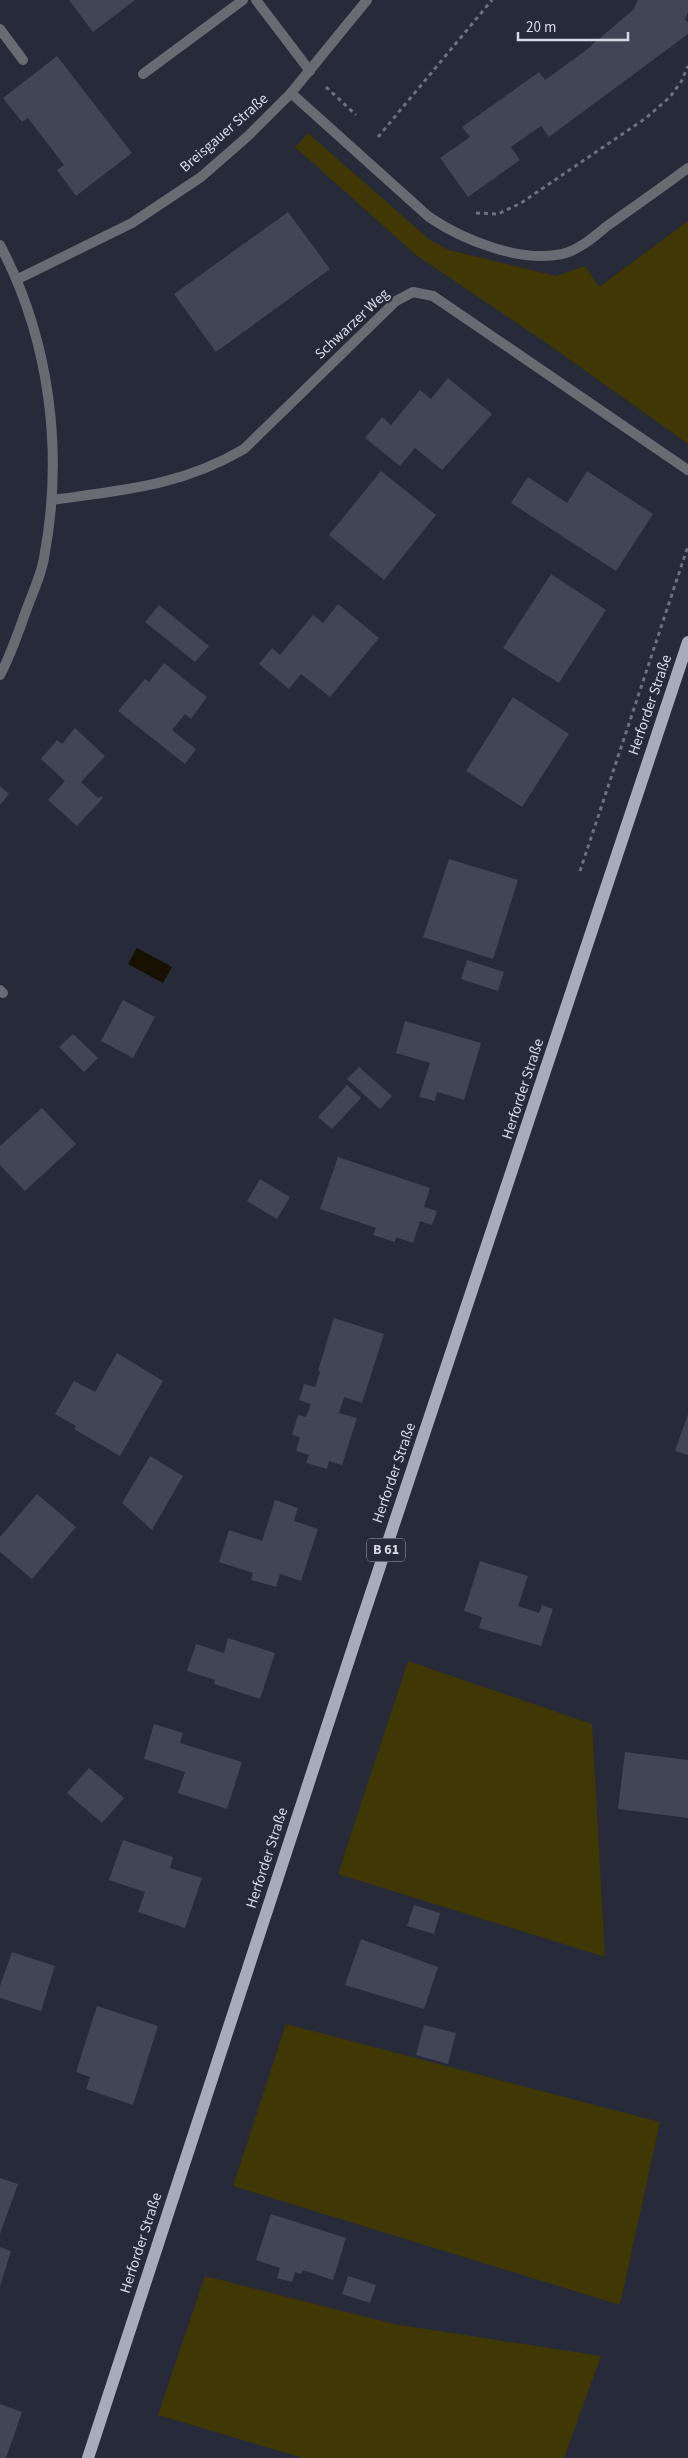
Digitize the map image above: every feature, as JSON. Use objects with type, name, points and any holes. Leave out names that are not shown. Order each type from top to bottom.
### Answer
[{"type":"main road","name":"Herforder Straße","points":[[88,2458],[359,1629],[688,642]]},
{"type":"street","points":[[143,74],[243,0]]},
{"type":"street","points":[[256,0],[310,71]]},
{"type":"street","name":"Breisgauer Straße","points":[[18,279],[132,222],[201,176],[248,136],[291,93],[367,0]]},
{"type":"street","points":[[0,29],[23,60]]},
{"type":"street","points":[[291,93],[429,217],[451,232],[474,242],[537,257],[564,254],[587,241],[688,168]]},
{"type":"street","points":[[0,244],[18,279],[39,343],[50,398],[52,500],[44,560],[9,658],[0,674]]},
{"type":"street","name":"Schwarzer Weg","points":[[52,500],[143,487],[186,477],[216,466],[244,449],[396,300],[412,292],[433,296],[688,470]]},
{"type":"path","points":[[361,157],[492,0]]},
{"type":"path","points":[[470,211],[477,214],[498,214],[521,203],[646,118],[670,97],[681,82],[688,66]]},
{"type":"path","points":[[310,71],[358,117]]},
{"type":"path","points":[[372,130],[386,143]]},
{"type":"path","points":[[580,871],[688,546]]},
{"type":"shaded area","points":[[308,133],[430,240],[449,250],[556,276],[585,266],[599,287],[688,221],[688,444],[545,342],[416,255],[295,147]]},
{"type":"shaded area","points":[[137,948],[172,967],[163,983],[128,964]]},
{"type":"shaded area","points":[[408,1661],[592,1724],[605,1957],[338,1874]]},
{"type":"shaded area","points":[[286,2024],[660,2122],[620,2305],[233,2186]]},
{"type":"shaded area","points":[[205,2276],[394,2324],[601,2356],[564,2458],[303,2458],[158,2415]]},
{"type":"building","points":[[69,0],[135,0],[93,32]]},
{"type":"building","points":[[638,0],[688,0],[688,12],[685,20],[688,22],[688,34],[549,137],[541,126],[511,147],[520,160],[468,197],[440,158],[470,137],[462,127],[539,72],[545,80],[585,51],[633,10]]},
{"type":"building","points":[[57,56],[132,153],[76,196],[57,170],[64,165],[28,118],[22,122],[3,98]]},
{"type":"building","points":[[288,212],[330,269],[216,352],[174,294]]},
{"type":"building","points":[[448,378],[492,414],[442,470],[415,448],[400,466],[365,438],[382,417],[391,425],[420,390],[431,399]]},
{"type":"building","points":[[381,471],[436,515],[384,580],[329,535]]},
{"type":"building","points":[[587,471],[653,514],[616,571],[511,503],[528,477],[567,503]]},
{"type":"building","points":[[551,574],[606,610],[559,683],[503,648]]},
{"type":"building","points":[[338,604],[379,638],[330,697],[301,674],[289,689],[259,664],[272,648],[280,655],[313,615],[323,623]]},
{"type":"building","points":[[159,605],[209,646],[195,662],[145,622]]},
{"type":"building","points":[[164,663],[207,697],[191,719],[185,714],[172,730],[196,749],[185,764],[118,711],[145,679],[149,682]]},
{"type":"building","points":[[513,697],[569,734],[522,807],[466,771]]},
{"type":"building","points":[[75,728],[105,756],[81,782],[98,798],[101,796],[103,798],[77,826],[48,800],[65,781],[41,759],[57,740],[62,744]]},
{"type":"building","points":[[0,786],[9,794],[0,805]]},
{"type":"building","points":[[449,859],[518,880],[493,959],[423,937]]},
{"type":"building","points":[[467,960],[504,972],[498,991],[461,979]]},
{"type":"building","points":[[123,1000],[155,1017],[133,1058],[101,1041]]},
{"type":"building","points":[[405,1021],[481,1043],[464,1100],[437,1092],[435,1101],[419,1097],[430,1063],[396,1053]]},
{"type":"building","points":[[73,1034],[98,1058],[84,1072],[59,1047]]},
{"type":"building","points":[[359,1067],[392,1096],[380,1109],[347,1079]]},
{"type":"building","points":[[347,1085],[361,1098],[332,1129],[318,1117]]},
{"type":"building","points":[[42,1108],[76,1144],[25,1191],[0,1165],[0,1146]]},
{"type":"building","points":[[338,1157],[430,1188],[424,1207],[437,1211],[432,1225],[420,1221],[413,1243],[396,1237],[395,1242],[373,1235],[376,1228],[320,1209]]},
{"type":"building","points":[[260,1179],[290,1197],[277,1219],[247,1201]]},
{"type":"building","points":[[334,1318],[384,1334],[362,1403],[344,1397],[339,1413],[357,1418],[342,1465],[329,1461],[327,1469],[306,1463],[309,1455],[296,1451],[300,1437],[292,1435],[298,1415],[306,1417],[311,1404],[299,1400],[304,1384],[315,1387]]},
{"type":"building","points":[[117,1353],[163,1381],[120,1456],[74,1429],[76,1426],[55,1414],[74,1381],[95,1392]]},
{"type":"building","points":[[688,1414],[688,1455],[675,1451]]},
{"type":"building","points":[[150,1456],[183,1476],[152,1530],[122,1503]]},
{"type":"building","points":[[37,1494],[76,1527],[32,1579],[0,1552],[0,1537]]},
{"type":"building","points":[[275,1500],[298,1508],[294,1521],[318,1529],[301,1581],[280,1574],[276,1587],[251,1580],[253,1573],[219,1562],[229,1530],[262,1541]]},
{"type":"building","points":[[480,1561],[528,1576],[518,1606],[539,1613],[542,1605],[553,1609],[541,1646],[479,1628],[482,1617],[464,1611]]},
{"type":"building","points":[[228,1638],[275,1653],[260,1699],[214,1684],[215,1680],[187,1671],[196,1644],[224,1653]]},
{"type":"building","points":[[154,1724],[183,1733],[180,1743],[242,1762],[227,1809],[178,1793],[185,1772],[144,1759]]},
{"type":"building","points":[[625,1752],[688,1760],[688,1818],[618,1809]]},
{"type":"building","points":[[89,1768],[124,1798],[102,1823],[67,1793]]},
{"type":"building","points":[[123,1840],[173,1857],[170,1868],[202,1878],[185,1928],[138,1912],[145,1892],[109,1880]]},
{"type":"building","points":[[414,1905],[440,1913],[434,1934],[407,1926]]},
{"type":"building","points":[[361,1939],[438,1967],[424,2009],[345,1985]]},
{"type":"building","points":[[12,1952],[55,1966],[41,2011],[0,1998],[0,1986]]},
{"type":"building","points":[[97,2006],[158,2026],[133,2105],[86,2089],[90,2077],[76,2072]]},
{"type":"building","points":[[424,2025],[456,2033],[448,2064],[416,2055]]},
{"type":"building","points":[[0,2178],[18,2184],[0,2234]]},
{"type":"building","points":[[271,2214],[346,2238],[333,2280],[303,2270],[301,2274],[295,2272],[292,2282],[277,2278],[280,2268],[256,2260]]},
{"type":"building","points":[[0,2247],[11,2251],[0,2286]]},
{"type":"building","points":[[348,2276],[376,2285],[370,2303],[342,2294]]},
{"type":"building","points":[[0,2404],[22,2412],[6,2458],[0,2458]]}]
